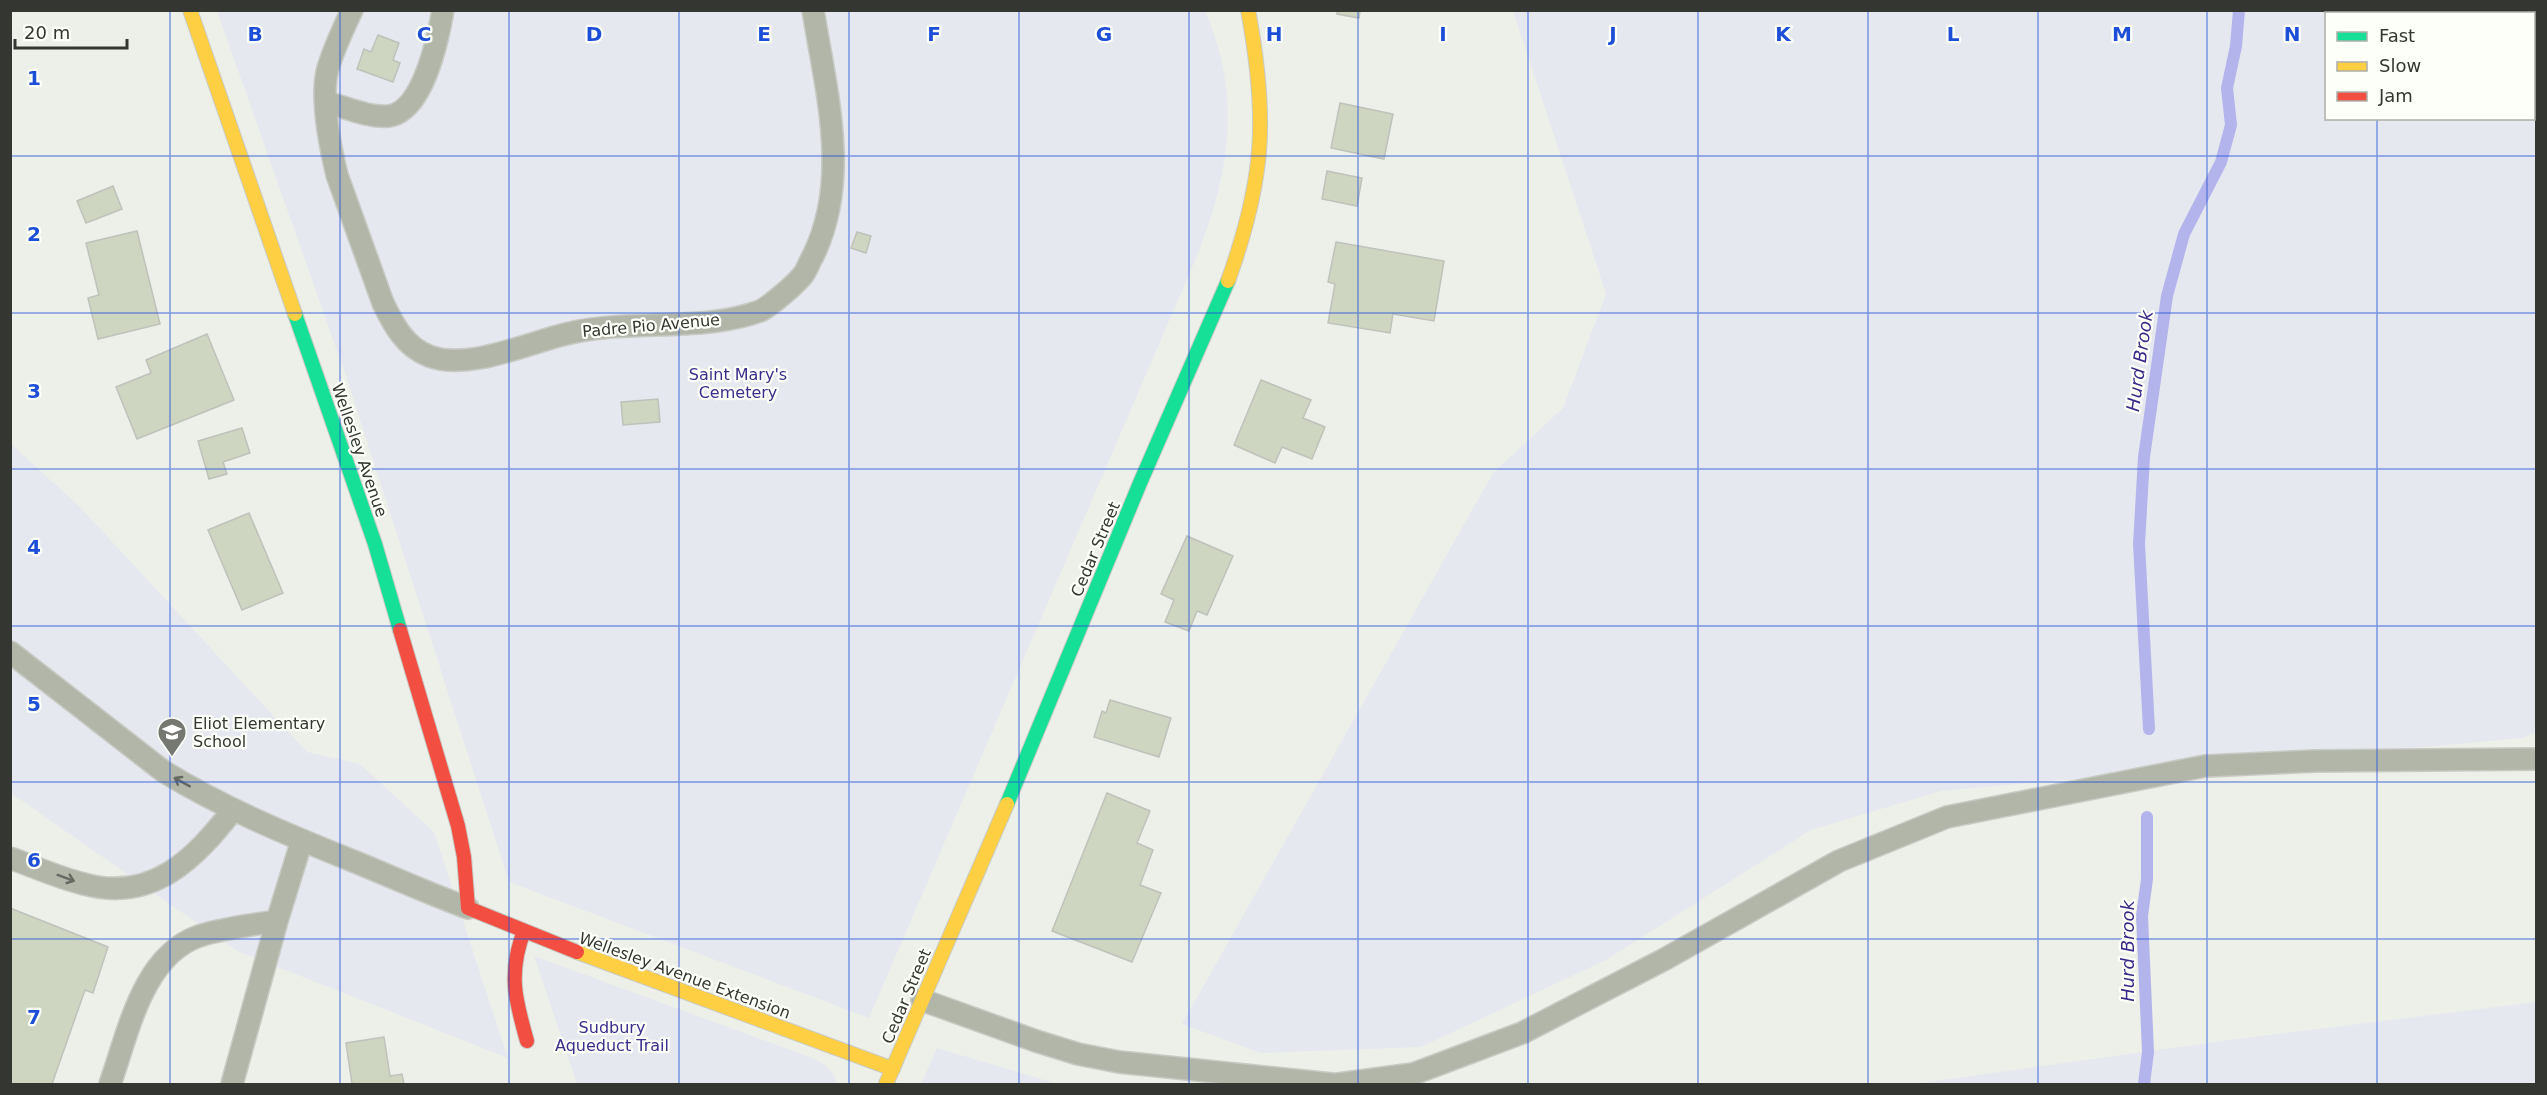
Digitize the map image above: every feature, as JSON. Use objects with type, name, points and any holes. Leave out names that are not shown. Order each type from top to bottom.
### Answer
[{"type":"street","name":"Wellesley Avenue","points":[[190,10],[381,565],[458,826],[464,857],[468,908]]},
{"type":"street","name":"Cedar Street","points":[[886,1084],[1208,327],[1242,241],[1258,177],[1263,123],[1257,56],[1248,10]]},
{"type":"street","name":"Wellesley Avenue Extension","points":[[468,908],[892,1069]]},
{"type":"street","points":[[524,931],[512,965],[512,979],[527,1041]]},
{"type":"lane","name":"Padre Pio Avenue","points":[[352,10],[327,72],[326,102],[332,155],[337,175],[382,303],[401,336],[429,357],[447,360],[464,360],[593,329],[718,321],[762,310],[803,276],[819,244],[827,216],[833,179],[828,99],[813,10]]},
{"type":"lane","points":[[326,102],[388,116],[406,108],[416,98],[421,86],[436,42],[443,10]]},
{"type":"lane","points":[[10,652],[163,771],[233,810],[468,908]]},
{"type":"lane","points":[[1338,1084],[1413,1074],[1522,1033],[1665,959],[1839,861],[1947,817],[2205,766],[2328,761],[2536,759]]},
{"type":"lane","points":[[10,858],[84,884],[101,887],[139,886],[156,881],[187,861],[208,842],[233,810]]},
{"type":"lane","points":[[232,1084],[302,840]]},
{"type":"lane","points":[[110,1084],[141,997],[158,966],[171,953],[198,936],[277,921]]},
{"type":"lane","points":[[922,1000],[1078,1054],[1119,1062],[1332,1084]]},
{"type":"green space","name":"Saint Mary's Cemetery","points":[[217,11],[1205,11],[1217,42],[1224,73],[1227,104],[1224,164],[1208,225],[1197,256],[869,1018],[509,882],[346,376]]},
{"type":"green space","points":[[1513,11],[2536,11],[2536,732],[2523,738],[1941,791],[1811,830],[1606,960],[1421,1047],[1261,1053],[1182,1024],[1493,473],[1563,408],[1606,294]]},
{"type":"green space","name":"Sudbury Aqueduct Trail","points":[[10,443],[79,506],[307,752],[360,764],[434,832],[508,1058],[237,951],[11,793]]},
{"type":"green space","name":"Sudbury Aqueduct Trail","points":[[534,956],[815,1059],[829,1069],[837,1084],[577,1084]]},
{"type":"green space","points":[[2536,1002],[2536,1084],[1913,1084],[2229,1040]]},
{"type":"green space","points":[[937,1048],[1058,1084],[921,1084]]},
{"type":"building","points":[[1337,10],[1360,10],[1359,18],[1337,14]]},
{"type":"building","points":[[378,35],[399,43],[393,60],[400,63],[393,82],[357,69],[364,49],[371,52]]},
{"type":"building","points":[[1340,103],[1393,114],[1384,159],[1331,148]]},
{"type":"building","points":[[1327,171],[1362,178],[1357,206],[1322,199]]},
{"type":"building","points":[[113,186],[122,209],[86,223],[77,201]]},
{"type":"building","points":[[137,231],[160,324],[98,339],[88,298],[99,295],[86,243]]},
{"type":"building","points":[[857,232],[871,236],[866,253],[851,248]]},
{"type":"building","points":[[1336,242],[1444,261],[1434,321],[1393,314],[1390,333],[1328,323],[1335,284],[1328,282]]},
{"type":"building","points":[[207,334],[234,400],[137,439],[116,387],[151,373],[146,360]]},
{"type":"building","points":[[1261,380],[1311,400],[1303,418],[1325,427],[1312,459],[1282,447],[1275,463],[1234,445]]},
{"type":"building","points":[[658,399],[660,422],[623,425],[621,402]]},
{"type":"building","points":[[242,428],[250,453],[223,462],[227,474],[209,479],[198,441]]},
{"type":"building","points":[[249,513],[283,593],[242,610],[208,530]]},
{"type":"building","points":[[1187,536],[1233,556],[1207,615],[1197,611],[1189,631],[1165,622],[1174,600],[1161,594]]},
{"type":"building","points":[[1110,700],[1171,718],[1159,757],[1094,737],[1102,711],[1106,713]]},
{"type":"building","points":[[1107,793],[1150,811],[1137,843],[1153,850],[1140,885],[1161,893],[1132,962],[1052,931]]},
{"type":"building","points":[[10,908],[108,947],[93,993],[85,990],[52,1084],[10,1084]]},
{"type":"building","points":[[384,1037],[390,1076],[402,1074],[404,1084],[352,1084],[346,1043]]},
{"type":"waterway","name":"Hurd Brook","points":[[2149,729],[2139,544],[2144,457],[2167,296],[2184,234],[2221,162],[2231,125],[2227,88],[2236,46],[2239,10]]},
{"type":"waterway","name":"Hurd Brook","points":[[2144,1084],[2148,1052],[2142,916],[2147,879],[2147,817]]},
{"type":"traffic: fast","points":[[1007,804],[1140,483],[1228,281]]},
{"type":"traffic: fast","points":[[295,314],[375,544],[400,630]]},
{"type":"traffic: slow","points":[[190,10],[295,314]]},
{"type":"traffic: slow","points":[[1228,281],[1250,210],[1259,147],[1259,83],[1248,10]]},
{"type":"traffic: slow","points":[[886,1084],[1007,804]]},
{"type":"traffic: slow","points":[[577,952],[893,1069]]},
{"type":"traffic: jam","points":[[400,630],[458,826],[464,857],[468,908],[577,952]]},
{"type":"traffic: jam","points":[[524,931],[516,960],[515,986],[527,1041]]},
{"type":"place","name":"Eliot Elementary School","points":[[172,758]]}]
